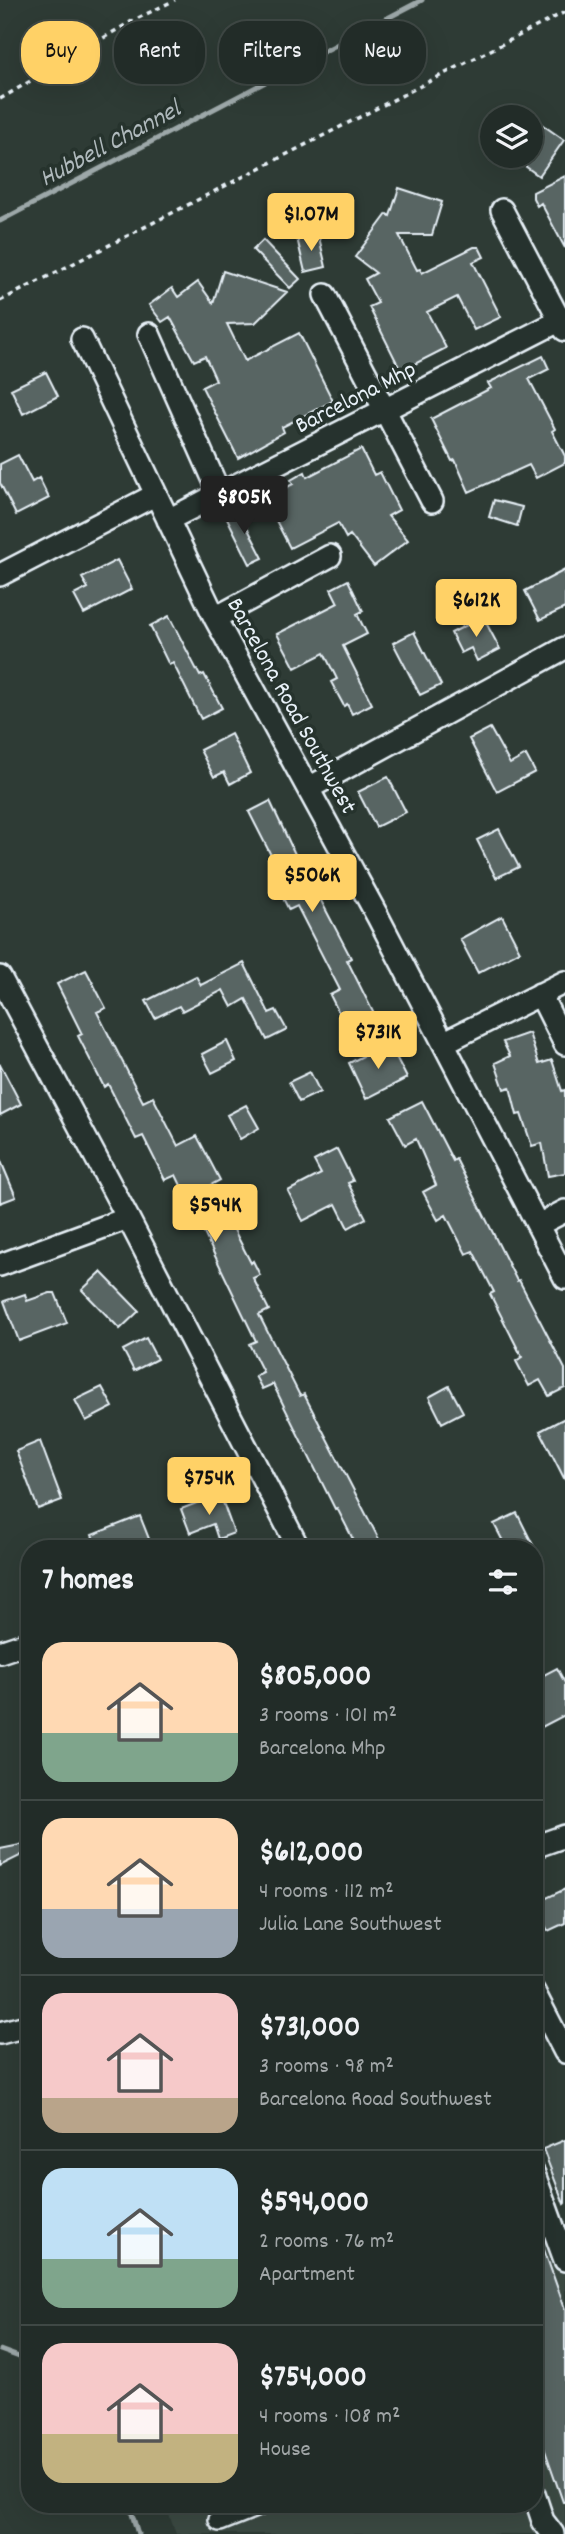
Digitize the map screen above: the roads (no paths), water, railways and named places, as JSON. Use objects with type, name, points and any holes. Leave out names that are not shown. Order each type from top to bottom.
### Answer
[{"type":"street","points":[[502,210],[563,323]]},
{"type":"street","points":[[325,295],[432,501]]},
{"type":"street","name":"Barcelona Mhp","points":[[168,520],[563,323]]},
{"type":"street","points":[[149,334],[220,494]]},
{"type":"street","name":"Barcelona Road Southwest","points":[[82,339],[215,618],[444,1042],[565,1278]]},
{"type":"street","points":[[0,575],[155,495]]},
{"type":"street","points":[[215,618],[330,556]]},
{"type":"street","points":[[309,788],[565,648]]},
{"type":"street","points":[[0,977],[294,1540]]},
{"type":"street","points":[[444,1042],[565,982]]},
{"type":"street","points":[[540,994],[565,1044]]},
{"type":"street","points":[[538,1225],[565,1211]]},
{"type":"street","points":[[0,1265],[128,1218]]},
{"type":"street","points":[[0,1652],[21,1645]]},
{"type":"street","points":[[543,1844],[565,1836]]},
{"type":"street","points":[[543,2009],[565,2052]]},
{"type":"street","points":[[0,2033],[21,2027]]},
{"type":"street","points":[[543,2199],[565,2260]]},
{"type":"street","points":[[540,2513],[553,2534]]},
{"type":"waterway","name":"Hubbell Channel","points":[[0,221],[422,0]]},
{"type":"waterway","points":[[0,2350],[21,2358]]},
{"type":"waterway","points":[[132,2513],[138,2534]]}]
